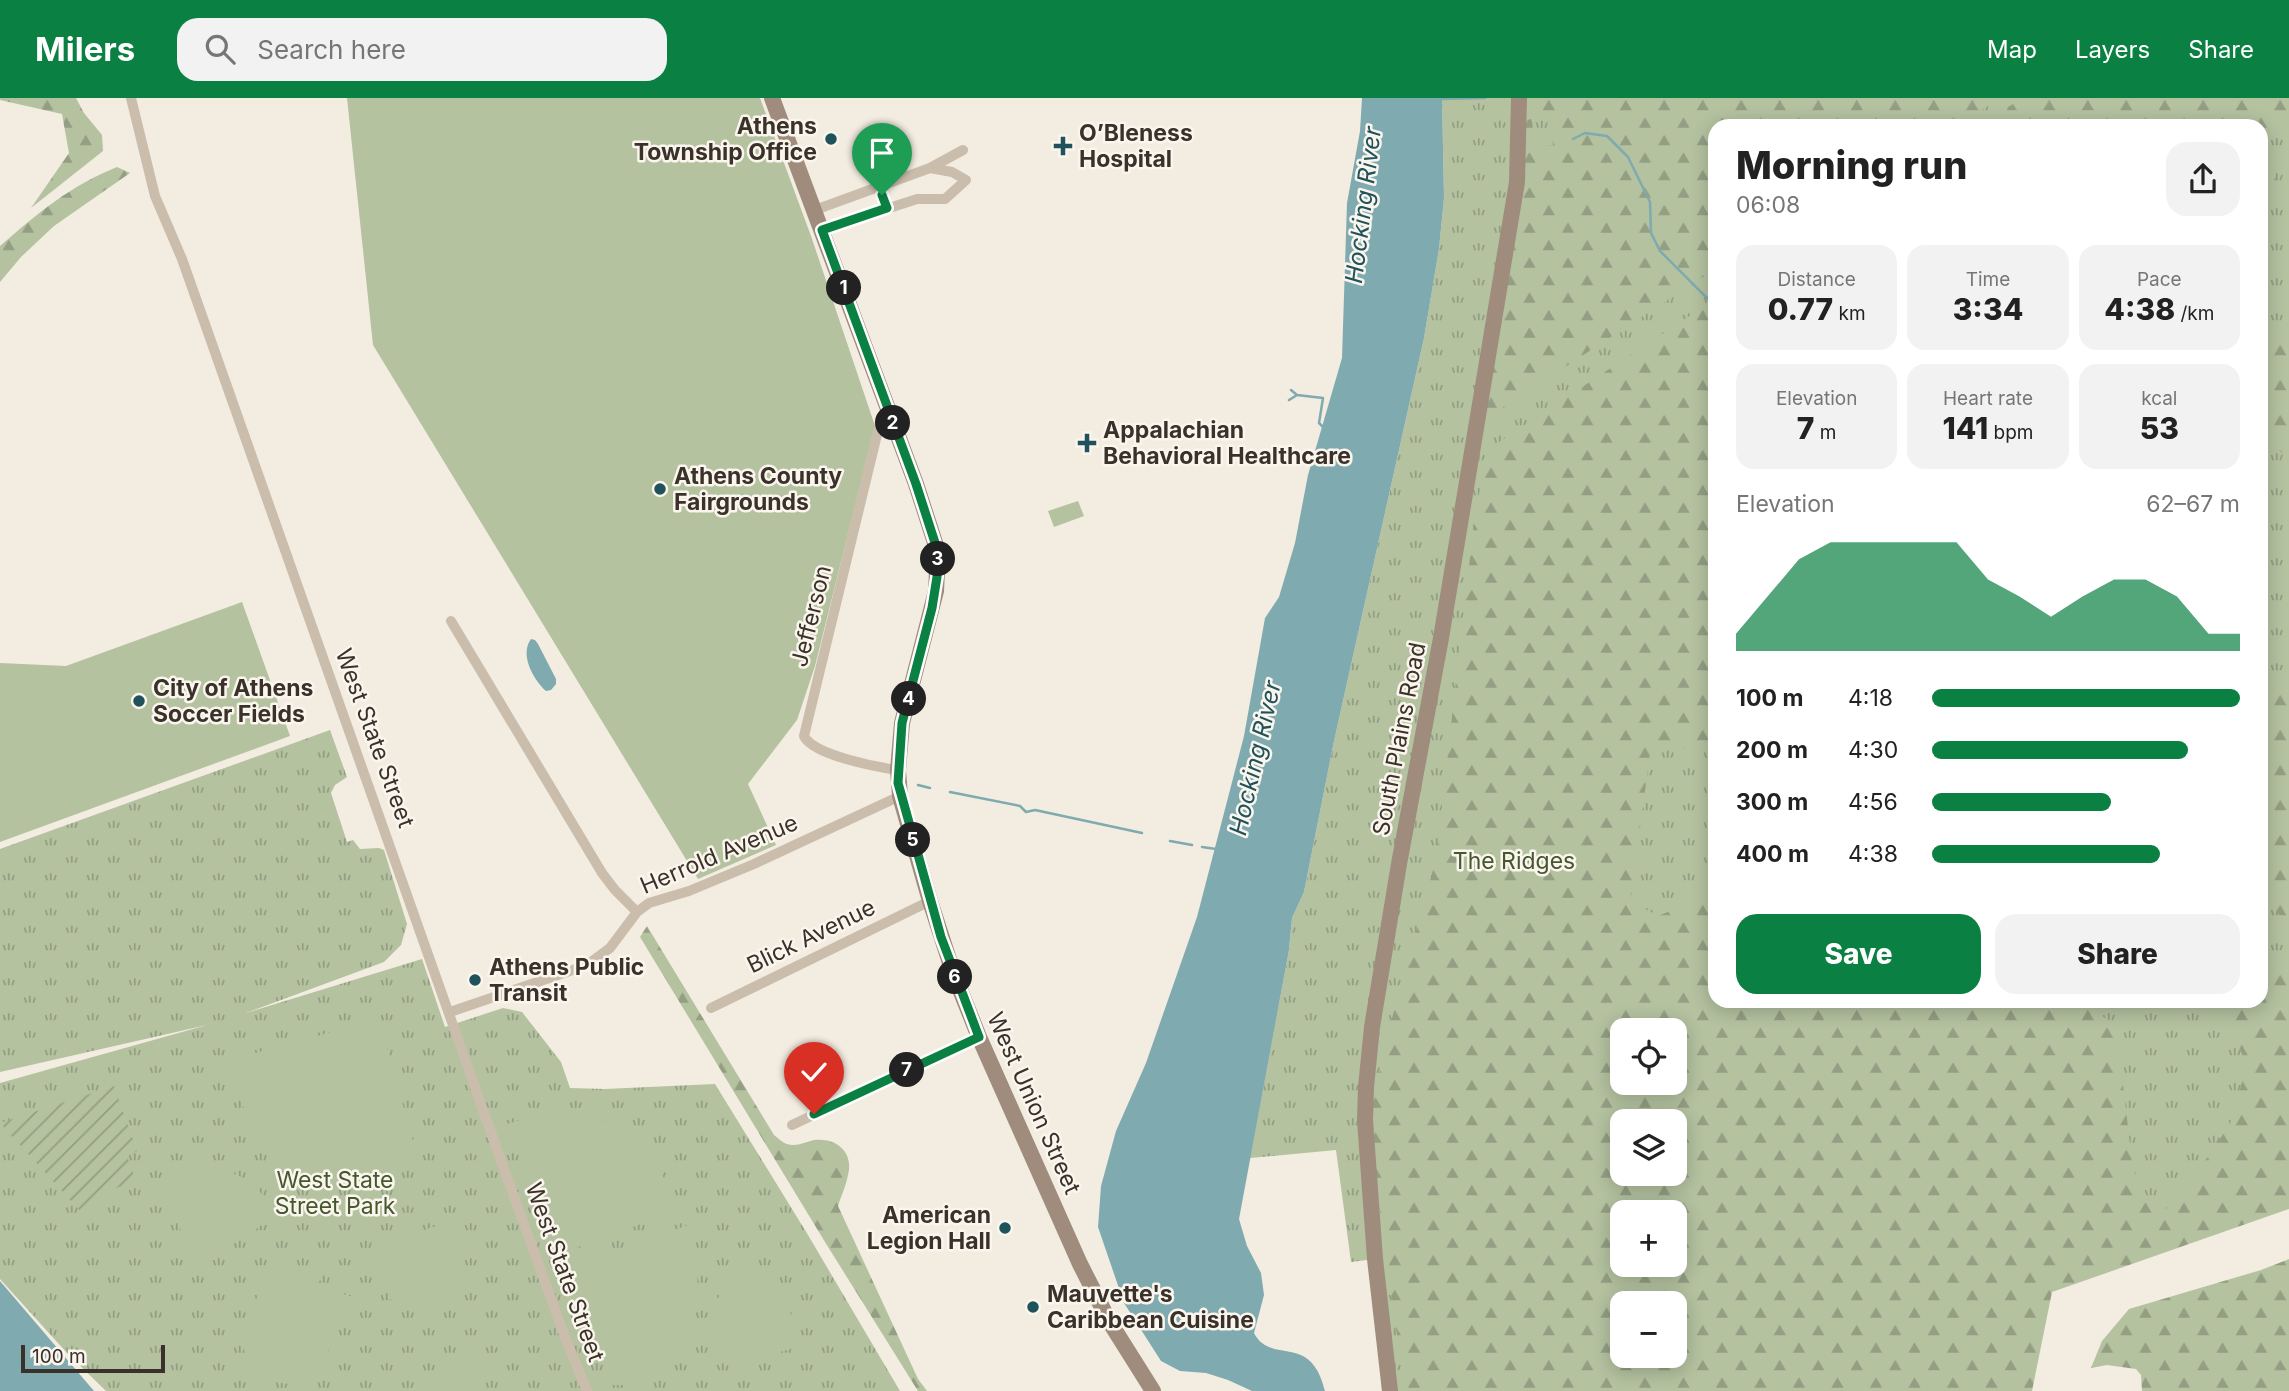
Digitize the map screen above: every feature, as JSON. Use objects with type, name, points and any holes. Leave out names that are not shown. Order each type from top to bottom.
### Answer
[{"type":"main road","name":"West Union Street","points":[[772,98],[916,484],[938,552],[934,599],[902,723],[898,770],[900,796],[930,901],[953,972],[979,1037],[1096,1297],[1122,1344],[1153,1391]]},
{"type":"main road","name":"South Plains Road","points":[[1390,1391],[1370,1193],[1366,1120],[1368,1063],[1388,925],[1441,638],[1517,182],[1519,98]]},
{"type":"street","name":"West State Street","points":[[131,98],[155,196],[182,259],[560,1324],[587,1391]]},
{"type":"street","points":[[815,210],[930,168],[963,150]]},
{"type":"street","points":[[822,230],[917,199],[945,199],[966,180],[952,172],[930,168]]},
{"type":"street","points":[[879,187],[887,208]]},
{"type":"street","name":"Jefferson","points":[[888,410],[881,418],[804,736],[812,746],[849,760],[898,770]]},
{"type":"street","points":[[450,621],[602,873],[637,912]]},
{"type":"street","name":"Herrold Avenue","points":[[450,1012],[587,965],[610,948],[637,912],[649,903],[686,892],[754,864],[900,796]]},
{"type":"street","name":"Blick Avenue","points":[[711,1008],[930,901]]},
{"type":"street","points":[[792,1125],[979,1037]]},
{"type":"green space","points":[[0,98],[76,98],[102,135],[103,151],[31,208],[69,153],[62,114]]},
{"type":"green space","name":"Athens County Fairgrounds","points":[[347,98],[760,98],[811,236],[875,426],[815,666],[797,720],[748,784],[776,845],[698,879],[373,345]]},
{"type":"green space","name":"The Ridges","points":[[1442,98],[2289,98],[2289,1191],[1914,1325],[1939,1391],[1390,1391],[1375,1259],[1351,1262],[1336,1150],[1250,1158],[1289,950],[1292,918],[1304,892],[1334,741],[1424,338],[1439,249],[1444,198]]},
{"type":"green space","points":[[1534,98],[2001,98],[1968,119],[1708,119],[1708,274],[1499,410],[1480,411],[1521,123],[1532,118],[1534,147],[1553,145],[1551,118],[1542,118]]},
{"type":"green space","points":[[2023,98],[2289,98],[2289,111],[2272,126],[2268,148],[2268,119],[2004,119],[2008,107]]},
{"type":"green space","points":[[2268,156],[2278,183],[2268,210]]},
{"type":"green space","points":[[117,167],[130,173],[54,226],[21,257],[0,282],[0,246],[69,192]]},
{"type":"green space","name":"The Ridges","points":[[1708,304],[1708,750],[1667,747],[1650,754],[1630,901],[1658,916],[1687,904],[1708,887],[1708,1008],[2089,1008],[2116,1025],[2133,1170],[2158,1217],[2186,1189],[2230,1124],[2247,1065],[2231,1030],[2216,1008],[2268,1008],[2268,981],[2289,968],[2289,1209],[2052,1292],[2032,1391],[1405,1391],[1386,1269],[1374,1152],[1374,1098],[1386,1040],[1436,859],[1476,504],[1493,446]]},
{"type":"green space","points":[[2283,331],[2289,334],[2289,460],[2280,451],[2268,445],[2268,338]]},
{"type":"green space","points":[[1078,501],[1084,516],[1054,527],[1048,511]]},
{"type":"green space","name":"City of Athens Soccer Fields","points":[[242,602],[290,736],[0,842],[0,663],[66,666]]},
{"type":"green space","points":[[2289,671],[2289,927],[2277,912],[2268,907],[2268,682]]},
{"type":"green space","name":"West State Street Park","points":[[330,730],[347,777],[335,785],[331,793],[347,842],[353,840],[360,849],[384,850],[407,924],[401,945],[384,962],[246,1013],[422,959],[445,1027],[503,1008],[522,1012],[561,1062],[570,1088],[715,1084],[900,1391],[106,1391],[67,1353],[0,1279],[0,1083],[207,1025],[0,1072],[0,849]]},
{"type":"green space","points":[[647,926],[774,1135],[791,1145],[814,1140],[830,1141],[846,1153],[849,1167],[838,1206],[918,1379],[927,1391],[918,1391],[640,937]]},
{"type":"green space","points":[[379,1019],[417,1155],[360,1174],[304,1171],[267,1144],[241,1103],[229,1060]]},
{"type":"green space","points":[[114,1086],[137,1151],[127,1156],[136,1181],[99,1194],[101,1202],[83,1214],[0,1123]]},
{"type":"green space","points":[[559,1111],[585,1113],[620,1128],[653,1155],[679,1210],[565,1252],[556,1248],[507,1124]]},
{"type":"green space","points":[[205,1165],[229,1171],[247,1181],[263,1195],[277,1215],[207,1262],[197,1260],[188,1252],[163,1176],[187,1166]]},
{"type":"green space","points":[[455,1219],[469,1294],[416,1307],[389,1299],[392,1292],[360,1253]]},
{"type":"green space","points":[[688,1225],[698,1293],[697,1310],[687,1342],[674,1362],[650,1385],[612,1385],[566,1274],[571,1267]]},
{"type":"green space","points":[[2289,1259],[2289,1391],[2142,1391],[2141,1375],[2136,1369],[2107,1365],[2091,1368],[2102,1341],[2129,1309],[2261,1270]]},
{"type":"green space","points":[[274,1261],[303,1277],[307,1265],[323,1272],[318,1285],[355,1298],[318,1372],[297,1383],[286,1384],[266,1378],[254,1368],[243,1346],[246,1322]]},
{"type":"green space","points":[[770,1271],[802,1342],[798,1347],[728,1366],[714,1343],[713,1303],[739,1276]]},
{"type":"green space","points":[[474,1354],[484,1371],[487,1391],[427,1391],[419,1379]]},
{"type":"water","name":"Hocking River","points":[[1362,98],[1442,98],[1444,198],[1439,249],[1424,338],[1334,741],[1304,892],[1292,918],[1289,950],[1239,1219],[1247,1246],[1261,1273],[1264,1295],[1254,1333],[1261,1343],[1270,1348],[1301,1355],[1310,1361],[1319,1373],[1325,1391],[1252,1391],[1206,1373],[1180,1371],[1161,1361],[1124,1303],[1098,1227],[1101,1186],[1116,1131],[1146,1063],[1197,917],[1244,736],[1265,618],[1279,597],[1295,543],[1308,475],[1342,358],[1347,203],[1360,131]]},
{"type":"water","points":[[531,639],[538,644],[556,679],[551,690],[546,691],[541,686],[527,660]]},
{"type":"water","points":[[0,1281],[94,1391],[0,1391]]},
{"type":"waterway","points":[[1439,99],[1485,98]]},
{"type":"waterway","points":[[1573,139],[1585,133],[1607,136],[1628,157],[1650,202],[1651,233],[1660,251],[1708,299]]},
{"type":"waterway","points":[[1291,390],[1297,395],[1323,398],[1319,423],[1324,428]]},
{"type":"waterway","points":[[1289,400],[1297,395]]},
{"type":"waterway","points":[[918,785],[930,788]]},
{"type":"waterway","points":[[950,792],[1020,806],[1026,812],[1035,810],[1142,833]]},
{"type":"waterway","points":[[1170,841],[1192,845]]},
{"type":"waterway","points":[[1202,847],[1216,849]]},
{"type":"place","name":"Athens Township Office","points":[[831,139]]},
{"type":"place","name":"O’Bleness Hospital","points":[[1063,146]]},
{"type":"place","name":"Appalachian Behavioral Healthcare","points":[[1087,443]]},
{"type":"place","name":"Athens County Fairgrounds","points":[[660,489]]},
{"type":"place","name":"City of Athens Soccer Fields","points":[[139,701]]},
{"type":"place","name":"Athens Public Transit","points":[[475,980]]},
{"type":"place","name":"American Legion Hall","points":[[1005,1228]]},
{"type":"place","name":"Mauvette's Caribbean Cuisine","points":[[1033,1307]]},
{"type":"route","points":[[814,1114],[979,1037],[941,937],[898,783],[902,723],[932,608],[938,552],[916,484],[822,230],[887,208],[882,195]]}]
